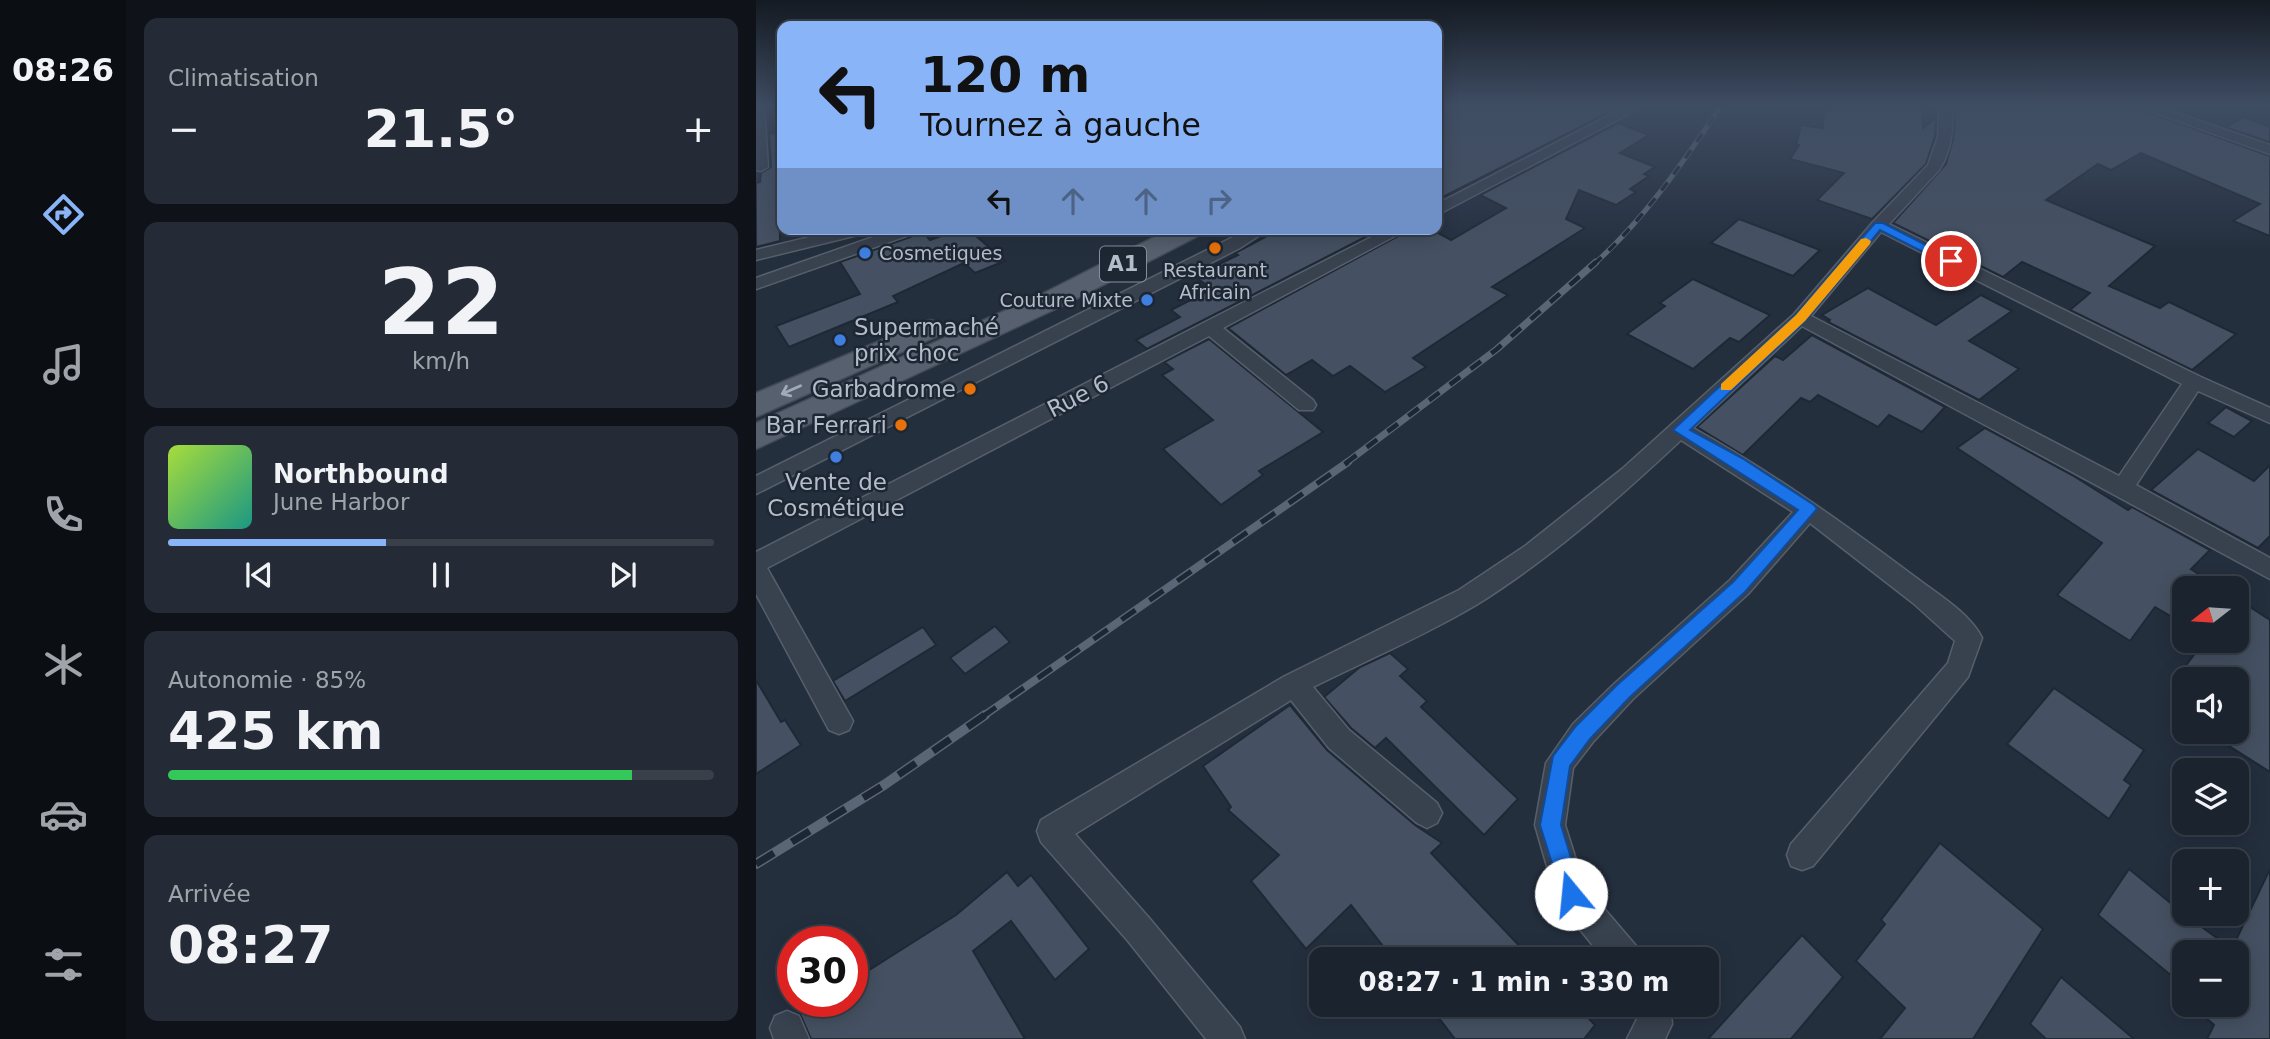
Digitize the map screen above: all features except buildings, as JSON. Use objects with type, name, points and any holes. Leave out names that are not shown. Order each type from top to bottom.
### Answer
[{"type":"main road","name":"A1","points":[[756,406],[1030,284],[1131,235]]},
{"type":"main road","name":"A1","points":[[756,437],[1056,298],[1179,235]]},
{"type":"street","points":[[1442,207],[1544,154]]},
{"type":"street","points":[[1228,1039],[1139,930],[1052,831],[1294,684],[1468,597],[1533,553],[1588,511],[1800,318],[1940,154]]},
{"type":"street","points":[[1879,225],[2194,382],[2270,416]]},
{"type":"street","points":[[756,255],[836,235]]},
{"type":"street","points":[[857,235],[859,249]]},
{"type":"street","points":[[756,284],[896,235]]},
{"type":"street","points":[[756,486],[1250,235]]},
{"type":"street","name":"Rue 6","points":[[756,563],[1389,235]]},
{"type":"street","points":[[1800,318],[2123,488],[2270,569]]},
{"type":"street","points":[[1211,328],[1306,405]]},
{"type":"street","points":[[2123,488],[2194,382]]},
{"type":"street","points":[[1680,430],[1737,461],[1809,509],[1940,610],[1969,638],[1959,669],[1802,855]]},
{"type":"street","points":[[1615,947],[1571,894],[1550,825],[1560,762],[1583,733],[1624,691],[1739,587],[1809,509]]},
{"type":"street","points":[[756,571],[839,721]]},
{"type":"street","points":[[1294,684],[1339,739],[1427,813]]},
{"type":"street","points":[[1644,1039],[1655,1024],[1654,1017]]},
{"type":"railway","points":[[1594,264],[1630,228],[1688,154]]},
{"type":"railway","points":[[1346,463],[1497,349],[1596,262]]},
{"type":"railway","points":[[982,717],[1348,462]]},
{"type":"railway","points":[[756,864],[884,785],[985,715]]},
{"type":"slow traffic","points":[[1726,387],[1800,318],[1866,241]]},
{"type":"place","name":"Restaurant Africain","points":[[1215,248]]},
{"type":"place","name":"Cosmetiques","points":[[865,253]]},
{"type":"place","name":"Couture Mixte","points":[[1147,300]]},
{"type":"place","name":"Supermaché prix choc","points":[[840,340]]},
{"type":"place","name":"Garbadrome","points":[[970,389]]},
{"type":"place","name":"Bar Ferrari","points":[[901,425]]},
{"type":"place","name":"Vente de Cosmétique","points":[[836,457]]},
{"type":"route","points":[[1571,894],[1550,825],[1560,762],[1583,733],[1624,691],[1739,587],[1809,509],[1737,461],[1680,430],[1800,318],[1879,225],[1951,261]]}]
